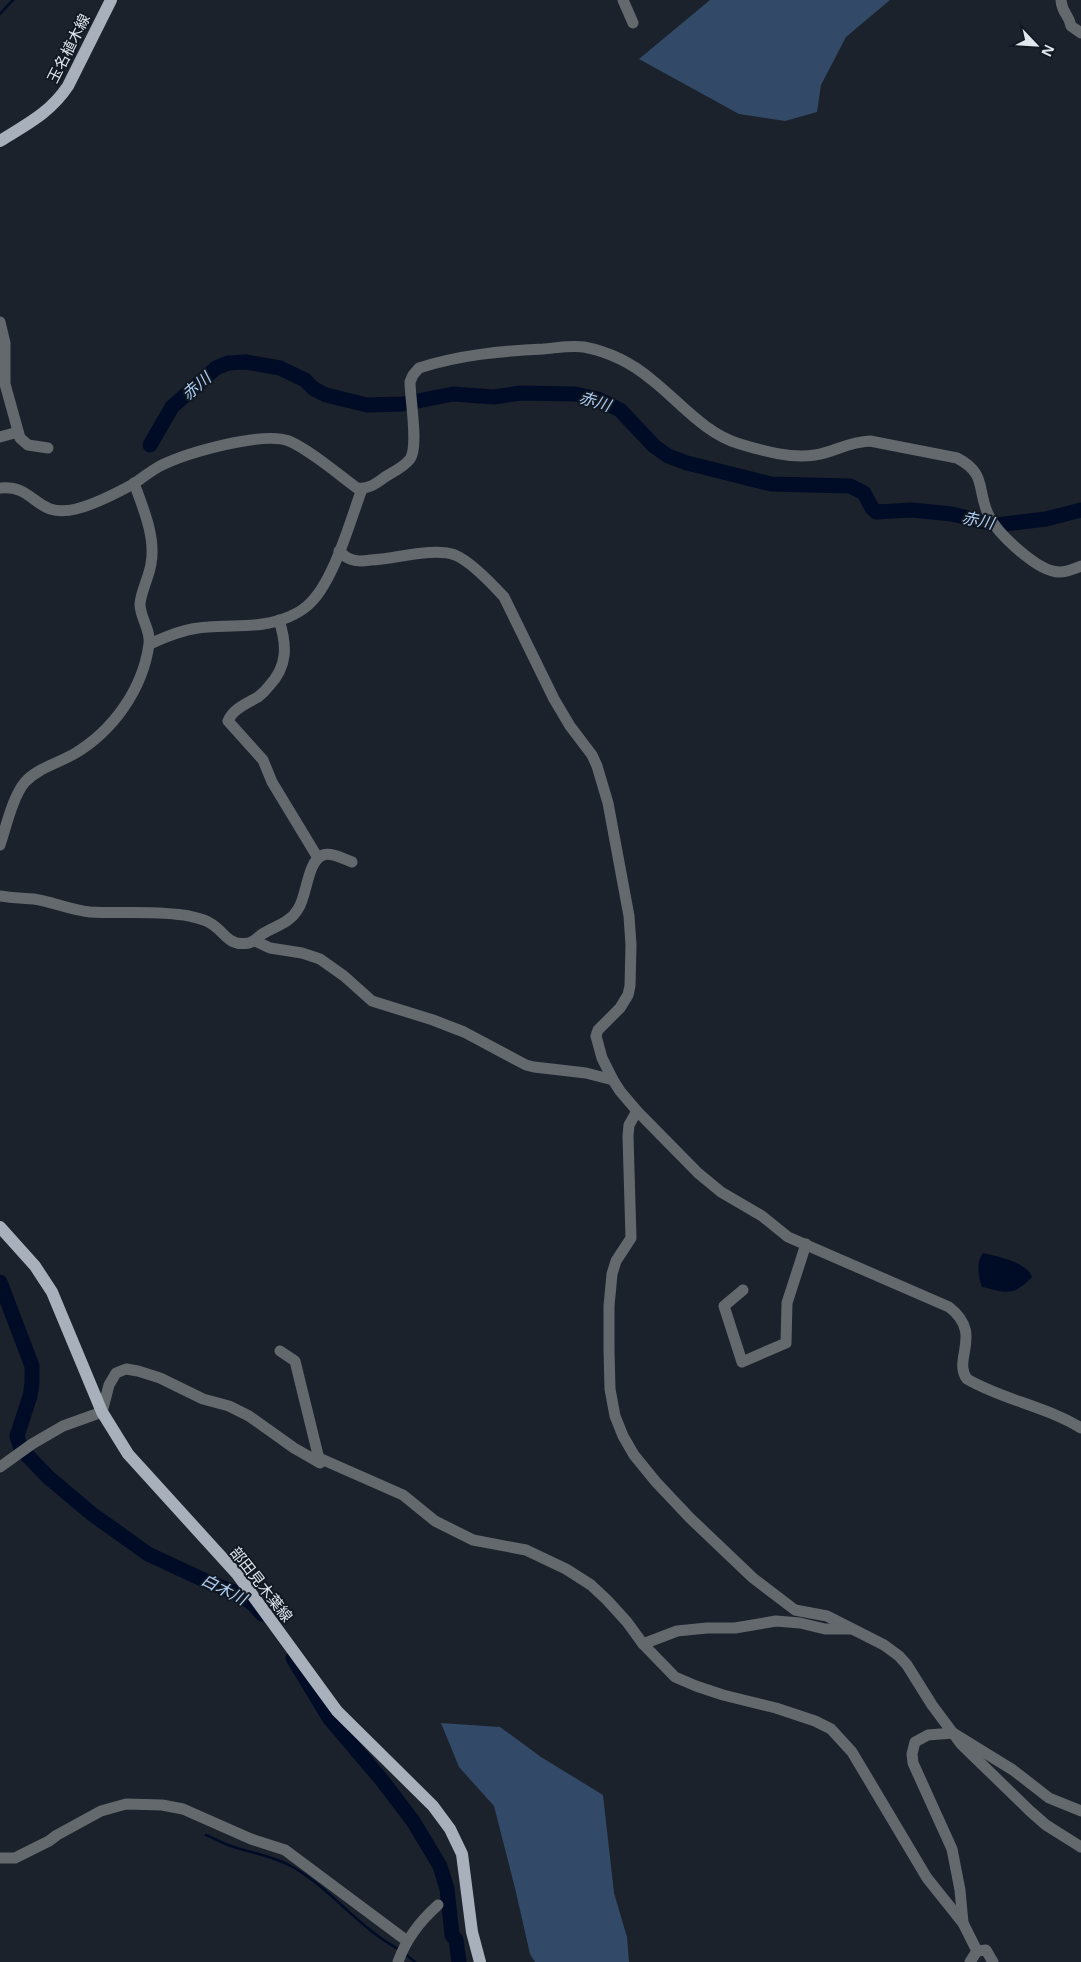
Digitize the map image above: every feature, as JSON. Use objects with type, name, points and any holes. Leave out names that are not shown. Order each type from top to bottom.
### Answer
[{"type":"main road","name":"玉名植木線","points":[[0,141],[50,110],[60,99],[111,0]]},
{"type":"main road","name":"部田見木葉線","points":[[0,1227],[35,1266],[52,1292],[102,1412],[128,1454],[236,1574],[337,1712],[433,1806],[450,1829],[462,1854],[472,1932],[480,1962]]},
{"type":"street","points":[[623,0],[633,23]]},
{"type":"street","points":[[1062,0],[1062,9],[1070,19],[1071,26],[1081,33]]},
{"type":"street","points":[[0,322],[5,343],[5,384],[20,438],[28,444],[48,448]]},
{"type":"street","points":[[0,488],[16,488],[46,509],[61,511],[92,503],[134,483],[160,466],[182,457],[227,445],[259,439],[278,438],[300,448],[357,488],[362,489],[376,484],[404,465],[412,454],[414,444],[410,382],[419,368],[483,354],[514,350],[582,347],[606,353],[631,364],[652,379],[710,430],[739,444],[779,453],[804,456],[824,453],[856,442],[870,441],[957,458],[966,463],[977,474],[988,514],[1001,534],[1044,569],[1058,572],[1081,566]]},
{"type":"street","points":[[0,437],[18,432]]},
{"type":"street","points":[[0,845],[16,800],[24,784],[32,776],[74,754],[93,741],[115,720],[137,685],[150,644],[149,632],[140,605],[152,562],[152,546],[147,520],[134,483]]},
{"type":"street","points":[[150,644],[182,630],[268,624],[309,605],[320,590],[339,551],[362,489]]},
{"type":"street","points":[[339,551],[347,558],[357,561],[384,560],[435,552],[456,556],[467,563],[493,585],[504,598],[554,699],[570,726],[592,755],[608,803],[631,930],[632,966],[628,995],[620,1008],[598,1030],[596,1036],[602,1058],[620,1091],[698,1173],[721,1192],[762,1216],[788,1237],[949,1307],[961,1317],[966,1331],[962,1369],[967,1379],[1006,1396],[1057,1414],[1081,1428]]},
{"type":"street","points":[[279,620],[286,653],[276,679],[261,695],[230,715],[228,721],[263,760],[272,782],[318,858]]},
{"type":"street","points":[[255,941],[262,934],[287,922],[299,908],[308,879],[318,858],[329,854],[352,862]]},
{"type":"street","points":[[0,896],[34,899],[65,908],[90,912],[170,914],[211,923],[227,939],[232,941],[240,943],[255,941],[270,948],[302,953],[320,959],[344,976],[372,1001],[464,1032],[526,1065],[534,1068],[586,1073],[613,1080]]},
{"type":"street","points":[[637,1111],[629,1125],[628,1136],[631,1238],[614,1267],[608,1306],[610,1389],[615,1416],[623,1436],[634,1455],[690,1518],[754,1578],[795,1610],[827,1616],[884,1645],[899,1656],[953,1733],[992,1776],[1046,1825],[1081,1847]]},
{"type":"street","points":[[743,1290],[724,1306],[742,1362],[786,1343],[787,1303],[806,1244]]},
{"type":"street","points":[[0,1468],[32,1444],[63,1426],[102,1412],[109,1385],[116,1373],[126,1369],[160,1378],[203,1399],[229,1406],[249,1416],[294,1448],[320,1463],[295,1361],[280,1351]]},
{"type":"street","points":[[319,1458],[403,1495],[435,1521],[473,1540],[526,1550],[566,1569],[591,1585],[607,1600],[627,1622],[643,1644],[676,1677],[723,1695],[776,1708],[815,1721],[831,1730],[852,1752],[927,1878],[963,1923],[977,1951]]},
{"type":"street","points":[[643,1644],[677,1631],[735,1628],[776,1621],[800,1623],[825,1629],[854,1630]]},
{"type":"street","points":[[963,1923],[960,1890],[952,1850],[913,1762],[912,1754],[915,1742],[928,1736],[953,1733],[1013,1770],[1049,1798],[1081,1811]]},
{"type":"street","points":[[0,1858],[14,1858],[49,1841],[101,1811],[126,1804],[162,1805],[183,1809],[251,1839],[285,1850],[407,1941]]},
{"type":"street","points":[[398,1962],[407,1941],[425,1917],[438,1905]]},
{"type":"street","points":[[977,1951],[986,1950],[993,1962]]},
{"type":"street","points":[[970,1962],[977,1951]]},
{"type":"shaded area","points":[[710,0],[890,0],[846,37],[821,85],[817,112],[785,121],[739,114],[639,59]]},
{"type":"shaded area","points":[[983,1253],[1004,1258],[1018,1264],[1025,1268],[1032,1277],[1014,1291],[1003,1292],[982,1287],[978,1269],[979,1260]]},
{"type":"shaded area","points":[[441,1723],[500,1727],[541,1757],[603,1795],[614,1893],[627,1937],[629,1962],[535,1962],[530,1954],[494,1806],[459,1767]]},
{"type":"waterway","points":[[0,14],[13,0]]},
{"type":"waterway","name":"赤川","points":[[150,445],[172,407],[216,368],[228,363],[246,362],[280,368],[305,380],[314,389],[326,395],[367,405],[403,404],[453,394],[494,397],[521,393],[575,394],[598,399],[620,410],[654,446],[668,456],[687,463],[771,484],[850,486],[864,493],[876,512],[912,510],[952,514],[996,525],[1046,519],[1081,510]]},
{"type":"waterway","name":"白木川","points":[[0,1282],[32,1366],[30,1396],[17,1436],[21,1449],[48,1477],[92,1514],[148,1554],[206,1581],[242,1595],[262,1614]]},
{"type":"waterway","name":"白木川","points":[[293,1658],[330,1719],[381,1779],[413,1821],[440,1866],[447,1889],[452,1935],[456,1940],[459,1962]]},
{"type":"waterway","points":[[206,1835],[228,1845],[270,1857],[293,1867],[321,1887],[359,1921],[400,1950]]},
{"type":"waterway","points":[[404,1953],[415,1962]]}]
